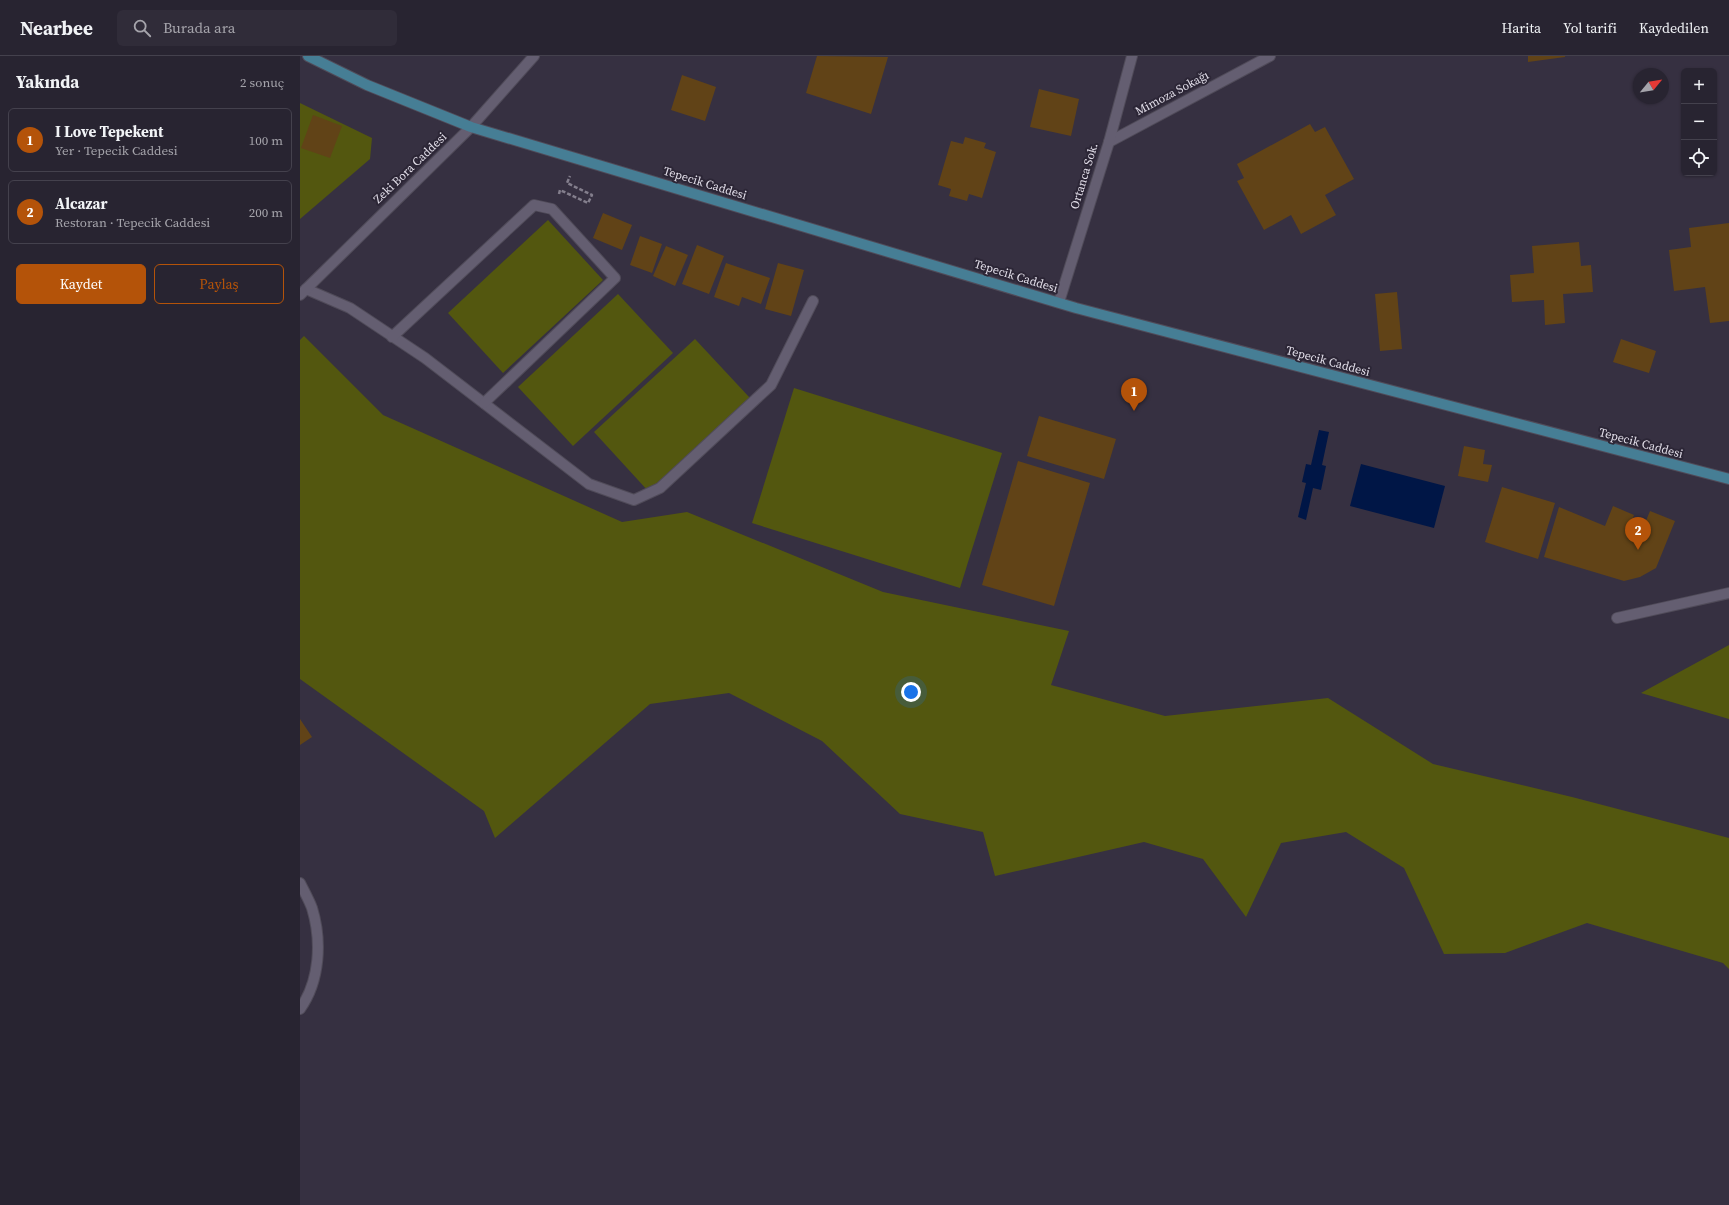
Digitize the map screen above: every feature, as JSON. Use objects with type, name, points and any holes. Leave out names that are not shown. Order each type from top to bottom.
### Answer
[{"type":"street","name":"Tepecik Caddesi","points":[[308,56],[367,85],[471,127],[1059,302],[1729,479]]},
{"type":"street","name":"Zeki Bora Caddesi","points":[[303,292],[471,127],[534,56]]},
{"type":"street","name":"Ortanca Sok.","points":[[1059,302],[1108,142],[1132,56]]},
{"type":"street","name":"Mimoza Sokağı","points":[[1108,142],[1270,56]]},
{"type":"street","points":[[392,337],[534,205],[552,209],[615,278],[484,403]]},
{"type":"street","points":[[303,292],[350,308],[425,358],[589,484],[634,500],[660,488],[771,385],[813,301]]},
{"type":"street","points":[[1617,618],[1729,593]]},
{"type":"street","points":[[300,883],[312,908],[318,947],[315,980],[307,999],[300,1009]]},
{"type":"path","points":[[560,190],[588,203],[592,195],[567,183]]},
{"type":"shaded area","points":[[300,103],[372,138],[370,159],[300,219]]},
{"type":"shaded area","points":[[548,220],[603,280],[503,373],[448,313]]},
{"type":"shaded area","points":[[618,294],[673,353],[573,446],[518,387]]},
{"type":"shaded area","points":[[304,336],[383,415],[622,522],[687,512],[883,592],[1069,631],[1051,685],[1165,716],[1328,698],[1433,764],[1572,797],[1729,838],[1729,969],[1723,963],[1587,923],[1505,953],[1444,954],[1404,868],[1346,832],[1281,843],[1246,917],[1203,859],[1144,842],[995,876],[983,832],[900,814],[822,741],[729,693],[650,704],[495,838],[484,811],[300,679],[300,340]]},
{"type":"shaded area","points":[[695,339],[750,398],[649,492],[594,432]]},
{"type":"shaded area","points":[[794,388],[1002,453],[960,588],[752,523]]},
{"type":"shaded area","points":[[1729,645],[1729,719],[1641,693]]},
{"type":"water","points":[[1319,430],[1329,432],[1322,465],[1326,466],[1321,490],[1313,488],[1306,520],[1298,517],[1306,483],[1302,482],[1306,464],[1311,465]]},
{"type":"water","points":[[1361,464],[1445,486],[1434,528],[1350,506]]},
{"type":"building","points":[[817,56],[888,57],[871,114],[806,93]]},
{"type":"building","points":[[1528,56],[1565,56],[1565,57],[1528,62]]},
{"type":"building","points":[[682,75],[716,87],[705,121],[671,110]]},
{"type":"building","points":[[1039,89],[1079,99],[1071,136],[1030,127]]},
{"type":"building","points":[[313,115],[342,126],[330,158],[301,148]]},
{"type":"building","points":[[1310,124],[1315,132],[1325,127],[1354,179],[1325,195],[1336,215],[1301,234],[1291,215],[1264,230],[1237,181],[1244,178],[1237,164]]},
{"type":"building","points":[[965,137],[986,143],[984,148],[996,152],[982,198],[969,194],[967,201],[949,196],[951,189],[938,185],[951,141],[963,144]]},
{"type":"building","points":[[603,213],[632,225],[622,250],[593,238]]},
{"type":"building","points":[[1729,223],[1729,321],[1710,323],[1705,287],[1674,291],[1669,250],[1691,247],[1689,228]]},
{"type":"building","points":[[640,236],[662,244],[652,273],[630,265]]},
{"type":"building","points":[[1579,242],[1581,266],[1591,265],[1593,292],[1563,294],[1565,323],[1545,325],[1544,300],[1512,302],[1510,275],[1534,273],[1532,246]]},
{"type":"building","points":[[697,245],[724,256],[709,294],[682,284]]},
{"type":"building","points":[[666,246],[688,255],[675,286],[653,276]]},
{"type":"building","points":[[726,263],[770,278],[761,304],[742,297],[739,306],[714,297]]},
{"type":"building","points":[[778,263],[804,270],[791,316],[765,309]]},
{"type":"building","points":[[1397,292],[1402,349],[1380,351],[1375,294]]},
{"type":"building","points":[[1621,339],[1656,351],[1649,373],[1613,362]]},
{"type":"building","points":[[1039,416],[1116,439],[1104,479],[1027,456]]},
{"type":"building","points":[[1464,446],[1485,450],[1483,464],[1492,465],[1488,482],[1458,476]]},
{"type":"building","points":[[1018,461],[1090,483],[1054,606],[982,585]]},
{"type":"building","points":[[1502,487],[1555,503],[1538,559],[1485,542]]},
{"type":"building","points":[[1613,506],[1634,515],[1629,528],[1641,533],[1650,511],[1675,521],[1656,568],[1640,577],[1624,581],[1544,557],[1559,507],[1605,526]]},
{"type":"building","points":[[300,719],[312,737],[300,745]]},
{"type":"place","name":"I Love Tepekent","points":[[1134,411]]},
{"type":"place","name":"Alcazar","points":[[1638,550]]}]
